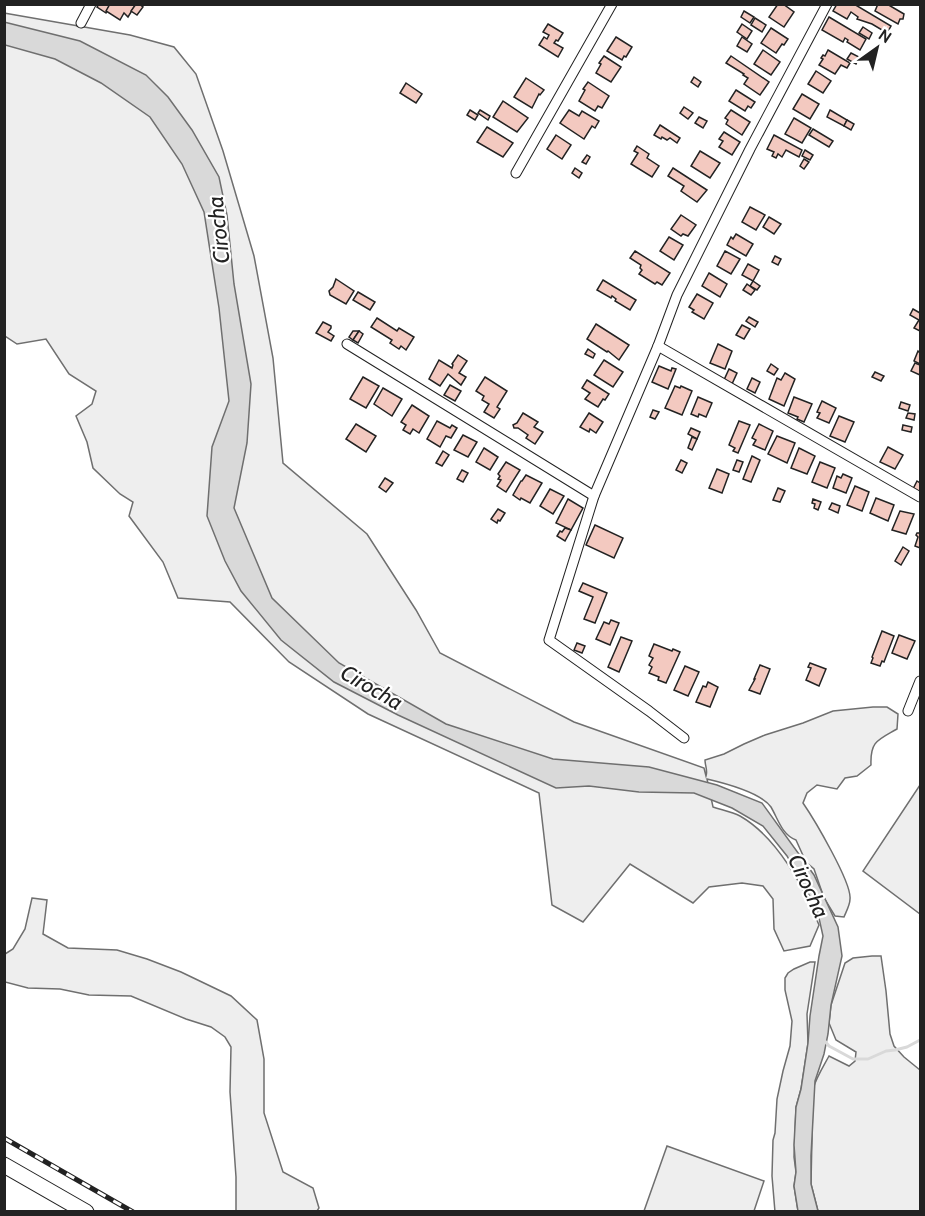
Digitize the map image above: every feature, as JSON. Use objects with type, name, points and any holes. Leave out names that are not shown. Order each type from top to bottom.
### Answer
[{"type":"main road","points":[[4,1165],[86,1212]]},
{"type":"street","points":[[81,23],[91,4]]},
{"type":"street","points":[[516,173],[612,4]]},
{"type":"street","points":[[684,738],[549,640],[594,496],[658,346],[677,295],[826,4]]},
{"type":"street","points":[[347,344],[594,496]]},
{"type":"street","points":[[658,346],[921,497]]},
{"type":"street","points":[[908,711],[921,681]]},
{"type":"shaded area","points":[[4,13],[130,35],[174,47],[196,74],[223,151],[254,256],[273,358],[283,463],[367,534],[416,610],[440,653],[574,722],[704,768],[706,776],[705,760],[765,735],[833,711],[887,707],[898,714],[897,729],[876,742],[872,751],[871,765],[857,776],[845,778],[837,789],[817,785],[807,793],[803,803],[831,851],[849,891],[849,906],[844,917],[835,916],[824,898],[814,869],[806,862],[796,840],[784,831],[771,807],[759,797],[742,789],[707,779],[713,807],[740,816],[753,825],[788,864],[806,895],[819,925],[810,946],[784,951],[774,929],[773,899],[763,886],[742,883],[709,887],[693,903],[630,864],[583,922],[552,905],[539,793],[368,714],[289,662],[230,602],[178,598],[163,562],[129,516],[133,502],[120,494],[93,468],[87,442],[76,416],[92,404],[96,391],[69,374],[46,339],[17,344],[5,336]]},
{"type":"shaded area","points":[[920,785],[920,914],[863,871]]},
{"type":"shaded area","points":[[32,898],[47,900],[43,934],[68,948],[117,950],[147,959],[181,972],[231,996],[257,1020],[264,1059],[264,1113],[283,1172],[313,1188],[319,1208],[317,1211],[236,1211],[230,1092],[231,1047],[225,1037],[211,1027],[131,996],[89,995],[60,989],[28,988],[5,982],[5,954],[13,949],[25,929]]},
{"type":"shaded area","points":[[881,956],[890,1034],[894,1046],[920,1070],[920,1211],[818,1211],[811,1184],[813,1089],[829,1056],[849,1066],[855,1061],[856,1052],[836,1040],[829,1023],[831,1005],[845,963],[853,958]]},
{"type":"shaded area","points":[[815,962],[807,1014],[808,1043],[796,1107],[794,1186],[798,1211],[775,1212],[772,1176],[773,1140],[777,1099],[790,1046],[792,1021],[785,990],[785,978],[794,969]]},
{"type":"shaded area","points":[[667,1146],[764,1181],[754,1211],[644,1211]]},
{"type":"water","name":"Cirocha","points":[[4,22],[80,41],[146,75],[168,97],[192,130],[219,177],[227,215],[234,284],[251,384],[247,443],[234,508],[272,598],[339,663],[446,724],[553,759],[649,767],[717,785],[762,803],[814,875],[838,927],[842,956],[831,1005],[824,1054],[815,1081],[811,1184],[818,1211],[798,1211],[794,1186],[796,1172],[794,1145],[796,1107],[801,1089],[823,936],[817,909],[787,856],[763,826],[732,808],[694,793],[639,792],[589,786],[556,788],[398,715],[334,682],[281,640],[241,591],[225,561],[207,516],[212,447],[229,401],[219,308],[204,212],[182,164],[150,117],[101,83],[55,59],[5,45]]},
{"type":"building","points":[[99,4],[110,4],[106,13],[97,7]]},
{"type":"building","points":[[110,4],[136,4],[128,17],[124,13],[120,20],[106,11]]},
{"type":"building","points":[[136,4],[143,7],[137,15],[131,11]]},
{"type":"building","points":[[778,4],[783,4],[794,12],[784,27],[769,17]]},
{"type":"building","points":[[837,4],[854,4],[891,26],[887,33],[872,24],[857,19],[858,17],[851,12],[847,19],[833,11]]},
{"type":"building","points":[[878,4],[887,4],[904,14],[903,19],[900,19],[898,24],[875,11]]},
{"type":"building","points":[[744,11],[754,17],[750,23],[741,17]]},
{"type":"building","points":[[829,17],[866,39],[860,50],[847,42],[845,38],[843,42],[822,30]]},
{"type":"building","points":[[755,18],[766,25],[762,32],[751,25]]},
{"type":"building","points":[[548,24],[563,33],[554,43],[563,48],[558,57],[539,45],[544,37],[547,39],[549,35],[543,32]]},
{"type":"building","points":[[742,24],[752,31],[747,39],[737,32]]},
{"type":"building","points":[[863,27],[872,33],[869,39],[859,33]]},
{"type":"building","points":[[771,28],[788,39],[776,53],[761,43]]},
{"type":"building","points":[[616,37],[632,47],[622,60],[607,51]]},
{"type":"building","points":[[742,37],[752,44],[747,52],[737,46]]},
{"type":"building","points":[[763,50],[780,62],[771,75],[754,64]]},
{"type":"building","points":[[828,50],[850,63],[847,68],[841,65],[835,74],[819,65],[823,59],[821,58]]},
{"type":"building","points":[[851,53],[859,57],[856,64],[847,59]]},
{"type":"building","points":[[604,56],[621,67],[611,82],[596,73]]},
{"type":"building","points":[[731,56],[769,82],[760,95],[744,84],[748,78],[744,74],[726,63]]},
{"type":"building","points":[[816,71],[831,81],[823,93],[808,84]]},
{"type":"building","points":[[694,77],[701,82],[698,87],[691,82]]},
{"type":"building","points":[[526,78],[544,90],[539,94],[532,108],[514,97]]},
{"type":"building","points":[[588,82],[609,96],[602,108],[598,106],[595,111],[579,101]]},
{"type":"building","points":[[406,83],[422,94],[416,103],[400,93]]},
{"type":"building","points":[[736,90],[755,102],[751,108],[748,106],[745,111],[729,101]]},
{"type":"building","points":[[802,94],[819,104],[810,119],[793,109]]},
{"type":"building","points":[[503,101],[528,118],[517,132],[493,117]]},
{"type":"building","points":[[684,107],[693,113],[688,119],[680,113]]},
{"type":"building","points":[[470,110],[478,115],[475,120],[467,115]]},
{"type":"building","points":[[480,110],[490,116],[488,120],[478,113]]},
{"type":"building","points":[[569,110],[579,116],[582,111],[599,121],[595,128],[592,126],[584,139],[560,123]]},
{"type":"building","points":[[731,110],[750,122],[742,135],[726,124],[728,120],[725,118]]},
{"type":"building","points":[[830,110],[847,120],[844,126],[827,117]]},
{"type":"building","points":[[699,117],[707,121],[703,128],[695,123]]},
{"type":"building","points":[[794,118],[811,128],[802,143],[785,134]]},
{"type":"building","points":[[847,120],[854,124],[851,130],[844,126]]},
{"type":"building","points":[[660,125],[680,138],[677,143],[670,138],[667,140],[662,137],[661,139],[654,135]]},
{"type":"building","points":[[487,127],[513,143],[503,157],[477,142]]},
{"type":"building","points":[[813,129],[833,141],[829,147],[809,135]]},
{"type":"building","points":[[724,132],[740,142],[732,155],[719,147],[723,141],[719,139]]},
{"type":"building","points":[[556,135],[571,145],[562,159],[547,149]]},
{"type":"building","points":[[774,135],[802,150],[799,157],[786,150],[782,157],[778,154],[776,158],[772,156],[774,152],[767,149]]},
{"type":"building","points":[[637,146],[649,154],[647,158],[659,166],[652,177],[631,164],[638,153],[634,151]]},
{"type":"building","points":[[805,150],[813,155],[810,160],[802,156]]},
{"type":"building","points":[[700,151],[720,163],[710,178],[691,166]]},
{"type":"building","points":[[587,155],[590,157],[586,164],[582,162]]},
{"type":"building","points":[[804,159],[809,162],[804,169],[800,166]]},
{"type":"building","points":[[575,168],[582,173],[579,178],[572,173]]},
{"type":"building","points":[[673,168],[707,190],[697,202],[681,191],[684,186],[668,176]]},
{"type":"building","points":[[750,207],[765,215],[756,230],[742,222]]},
{"type":"building","points":[[681,215],[696,225],[688,236],[683,234],[681,236],[671,229]]},
{"type":"building","points":[[769,217],[781,224],[774,234],[763,227]]},
{"type":"building","points":[[736,234],[753,244],[746,256],[727,245],[731,237],[733,239]]},
{"type":"building","points":[[669,237],[683,245],[674,260],[660,251]]},
{"type":"building","points":[[635,251],[670,273],[662,285],[657,282],[655,284],[639,274],[642,270],[641,265],[630,258]]},
{"type":"building","points":[[725,251],[740,259],[731,274],[717,266]]},
{"type":"building","points":[[775,256],[781,259],[778,265],[772,262]]},
{"type":"building","points":[[748,264],[759,270],[753,281],[742,275]]},
{"type":"building","points":[[709,273],[727,284],[720,297],[702,286]]},
{"type":"building","points":[[336,279],[354,291],[346,304],[330,295],[329,291]]},
{"type":"building","points":[[603,280],[636,300],[630,310],[615,301],[616,299],[612,296],[611,298],[597,290]]},
{"type":"building","points":[[753,281],[760,286],[757,290],[750,286]]},
{"type":"building","points":[[747,284],[755,290],[751,295],[743,290]]},
{"type":"building","points":[[358,292],[375,302],[370,310],[353,300]]},
{"type":"building","points":[[697,294],[713,303],[704,319],[692,312],[694,310],[689,307]]},
{"type":"building","points":[[913,309],[920,313],[920,331],[914,328],[919,320],[910,315]]},
{"type":"building","points":[[749,317],[758,322],[755,327],[746,321]]},
{"type":"building","points":[[377,318],[397,331],[399,328],[414,337],[406,350],[401,346],[399,349],[390,343],[392,340],[371,327]]},
{"type":"building","points":[[323,322],[331,326],[328,332],[334,336],[331,341],[316,333]]},
{"type":"building","points":[[596,324],[629,345],[619,360],[587,339]]},
{"type":"building","points":[[742,325],[750,329],[744,339],[736,335]]},
{"type":"building","points":[[353,331],[359,331],[353,340],[349,337]]},
{"type":"building","points":[[359,331],[363,334],[358,343],[353,340]]},
{"type":"building","points":[[718,344],[732,351],[725,369],[710,363]]},
{"type":"building","points":[[588,349],[595,354],[593,358],[585,354]]},
{"type":"building","points":[[918,351],[920,353],[920,364],[914,361]]},
{"type":"building","points":[[458,355],[467,361],[459,373],[466,377],[461,385],[448,374],[440,386],[429,379],[439,360],[452,368]]},
{"type":"building","points":[[604,360],[623,372],[613,387],[594,375]]},
{"type":"building","points":[[915,363],[920,365],[920,375],[911,371]]},
{"type":"building","points":[[771,364],[778,369],[774,375],[767,371]]},
{"type":"building","points":[[659,366],[671,371],[672,368],[676,369],[668,389],[652,382]]},
{"type":"building","points":[[729,369],[737,373],[732,384],[724,380]]},
{"type":"building","points":[[875,372],[884,376],[881,381],[872,377]]},
{"type":"building","points":[[785,373],[795,379],[784,406],[769,399],[777,378],[781,380]]},
{"type":"building","points":[[363,377],[379,386],[366,408],[350,399]]},
{"type":"building","points":[[485,377],[507,391],[497,407],[500,409],[494,418],[484,412],[489,404],[482,400],[484,396],[476,391]]},
{"type":"building","points":[[752,378],[760,382],[755,393],[747,389]]},
{"type":"building","points":[[587,380],[609,394],[598,407],[585,399],[590,393],[582,388]]},
{"type":"building","points":[[450,385],[461,391],[455,401],[444,395]]},
{"type":"building","points":[[675,386],[692,391],[682,415],[665,408]]},
{"type":"building","points":[[383,388],[402,399],[392,416],[374,404]]},
{"type":"building","points":[[698,397],[712,403],[706,417],[691,414]]},
{"type":"building","points":[[794,397],[812,404],[804,422],[788,413]]},
{"type":"building","points":[[822,401],[836,408],[829,423],[817,418]]},
{"type":"building","points":[[901,402],[910,405],[908,411],[899,408]]},
{"type":"building","points":[[412,405],[429,416],[419,433],[413,429],[410,434],[403,430],[406,425],[401,422]]},
{"type":"building","points":[[653,410],[659,412],[655,419],[650,417]]},
{"type":"building","points":[[523,413],[538,422],[534,427],[543,432],[535,444],[526,438],[528,435],[514,428],[513,425]]},
{"type":"building","points":[[589,413],[603,422],[596,433],[580,427]]},
{"type":"building","points":[[908,413],[915,414],[914,420],[906,418]]},
{"type":"building","points":[[839,416],[854,422],[845,442],[830,436]]},
{"type":"building","points":[[437,421],[450,428],[452,425],[457,428],[451,438],[446,436],[440,447],[427,439]]},
{"type":"building","points":[[739,421],[750,425],[738,453],[733,451],[735,448],[729,445]]},
{"type":"building","points":[[356,424],[376,436],[366,452],[346,439]]},
{"type":"building","points":[[759,424],[773,431],[765,450],[753,445],[756,440],[752,438]]},
{"type":"building","points":[[903,425],[912,427],[911,432],[902,430]]},
{"type":"building","points":[[691,428],[700,432],[697,439],[688,434]]},
{"type":"building","points":[[463,435],[477,442],[468,457],[454,450]]},
{"type":"building","points":[[777,436],[795,443],[787,463],[768,454]]},
{"type":"building","points":[[692,437],[697,439],[692,450],[688,448]]},
{"type":"building","points":[[888,447],[903,455],[895,469],[880,462]]},
{"type":"building","points":[[484,448],[498,457],[490,470],[476,462]]},
{"type":"building","points":[[799,448],[815,456],[807,474],[791,468]]},
{"type":"building","points":[[443,451],[449,455],[442,466],[436,463]]},
{"type":"building","points":[[752,456],[760,460],[751,482],[743,479]]},
{"type":"building","points":[[681,460],[687,463],[682,473],[676,470]]},
{"type":"building","points":[[737,460],[743,462],[739,472],[733,470]]},
{"type":"building","points":[[506,462],[520,470],[506,492],[497,486],[501,480],[498,479],[500,476],[498,474]]},
{"type":"building","points":[[820,462],[835,468],[827,488],[812,482]]},
{"type":"building","points":[[717,469],[729,474],[722,493],[709,488]]},
{"type":"building","points":[[462,470],[468,473],[463,482],[457,479]]},
{"type":"building","points":[[843,474],[852,478],[846,493],[833,488],[837,476],[841,478]]},
{"type":"building","points":[[526,475],[542,483],[530,503],[513,495]]},
{"type":"building","points":[[385,478],[393,483],[386,492],[379,487]]},
{"type":"building","points":[[917,481],[920,483],[920,493],[913,489]]},
{"type":"building","points":[[855,486],[869,492],[862,511],[847,505]]},
{"type":"building","points":[[778,488],[785,491],[780,502],[773,500]]},
{"type":"building","points":[[550,489],[564,496],[553,514],[540,506]]},
{"type":"building","points":[[876,498],[894,505],[888,521],[870,513]]},
{"type":"building","points":[[568,499],[583,508],[571,530],[556,523]]},
{"type":"building","points":[[813,499],[821,502],[818,510],[814,508]]},
{"type":"building","points":[[832,503],[840,506],[838,513],[829,509]]},
{"type":"building","points":[[498,509],[505,513],[497,523],[491,519]]},
{"type":"building","points":[[900,511],[914,514],[906,534],[892,530]]},
{"type":"building","points":[[595,525],[623,538],[614,558],[586,545]]},
{"type":"building","points":[[565,528],[571,530],[565,541],[557,536]]},
{"type":"building","points":[[920,533],[920,548],[915,546],[918,537],[916,535]]},
{"type":"building","points":[[903,547],[909,551],[901,565],[895,561]]},
{"type":"building","points":[[583,583],[607,593],[595,623],[584,619],[593,597],[579,591]]},
{"type":"building","points":[[611,620],[619,623],[610,645],[596,639],[604,622],[609,624]]},
{"type":"building","points":[[882,631],[894,636],[884,662],[882,661],[880,666],[871,663]]},
{"type":"building","points":[[899,635],[915,641],[907,659],[892,653]]},
{"type":"building","points":[[621,637],[632,641],[619,672],[608,667]]},
{"type":"building","points":[[577,643],[585,646],[582,653],[574,650]]},
{"type":"building","points":[[654,644],[680,652],[666,683],[649,673],[652,667],[649,665],[653,658],[649,656]]},
{"type":"building","points":[[810,663],[826,669],[819,686],[806,680],[811,668],[808,667]]},
{"type":"building","points":[[760,665],[770,669],[760,694],[749,690]]},
{"type":"building","points":[[685,666],[699,672],[688,696],[674,690]]},
{"type":"building","points":[[708,682],[718,687],[710,707],[696,702],[703,686],[706,687]]},
{"type":"waterway","points":[[824,1040],[829,1046],[853,1059],[868,1059],[886,1051],[907,1047],[920,1040]]},
{"type":"railway","points":[[4,1138],[133,1212]]}]
